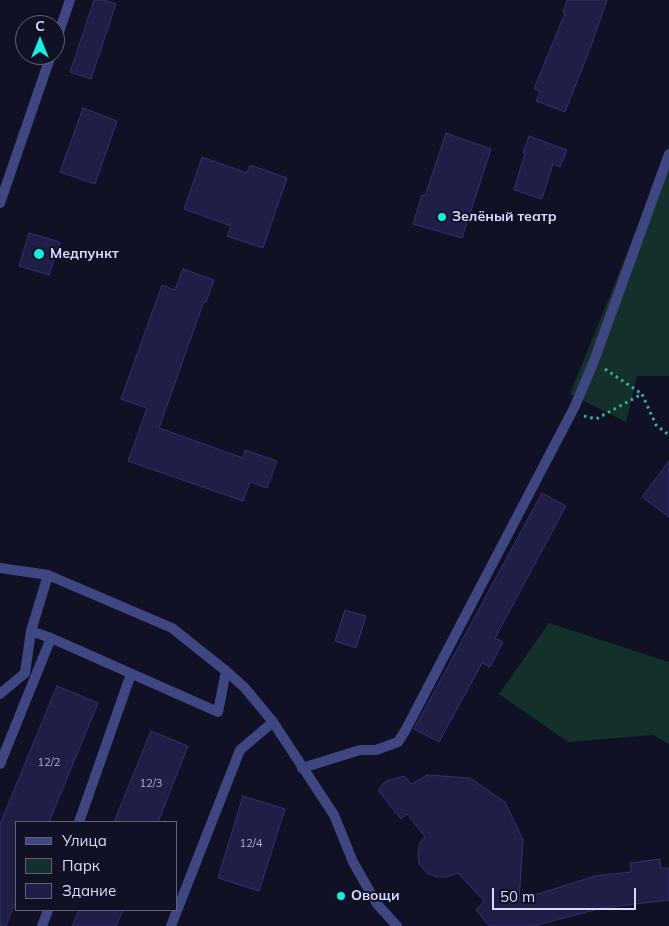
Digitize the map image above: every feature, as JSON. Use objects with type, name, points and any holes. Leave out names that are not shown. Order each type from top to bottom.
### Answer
[{"type":"street","points":[[65,15],[70,0]]},
{"type":"street","points":[[0,203],[48,65]]},
{"type":"street","points":[[302,768],[360,750],[376,750],[398,742],[405,731],[571,413],[594,361],[669,154]]},
{"type":"street","points":[[0,568],[48,575],[172,628],[226,670],[245,688],[273,722],[334,815],[353,862],[377,904],[397,926]]},
{"type":"street","points":[[0,694],[25,673],[31,632],[48,575]]},
{"type":"street","points":[[31,632],[51,638],[218,712],[226,670]]},
{"type":"street","points":[[0,764],[51,638]]},
{"type":"street","points":[[79,821],[131,674]]},
{"type":"street","points":[[178,908],[240,750],[273,722]]},
{"type":"street","points":[[42,926],[48,911]]},
{"type":"street","points":[[171,926],[177,911]]},
{"type":"path","points":[[594,361],[642,394],[656,425],[669,435]]},
{"type":"path","points":[[571,413],[596,419],[642,394]]},
{"type":"green space","points":[[669,149],[669,376],[637,376],[626,422],[570,394]]},
{"type":"green space","points":[[549,623],[669,662],[669,744],[653,735],[568,742],[499,694]]},
{"type":"building","points":[[94,0],[104,0],[116,4],[91,79],[70,72]]},
{"type":"building","points":[[567,0],[607,0],[565,112],[536,101],[540,91],[534,89],[565,13],[563,12]]},
{"type":"building","points":[[83,108],[117,121],[95,184],[60,172]]},
{"type":"building","points":[[446,133],[491,149],[462,238],[413,224],[422,195],[425,196]]},
{"type":"building","points":[[529,136],[567,150],[560,167],[553,164],[542,199],[514,190]]},
{"type":"building","points":[[202,157],[247,173],[250,165],[287,178],[263,248],[227,236],[231,226],[184,209]]},
{"type":"building","name":"Медпункт","points":[[29,233],[60,242],[49,275],[19,266]]},
{"type":"building","points":[[183,269],[214,280],[206,302],[204,301],[159,428],[243,458],[245,450],[277,461],[267,488],[250,482],[243,501],[128,461],[147,408],[121,399],[162,285],[175,290]]},
{"type":"building","points":[[669,461],[669,517],[642,497]]},
{"type":"building","points":[[542,493],[566,506],[495,638],[503,642],[490,667],[482,663],[439,742],[414,729]]},
{"type":"building","points":[[345,610],[366,616],[356,648],[335,641]]},
{"type":"building","points":[[57,686],[98,703],[49,821],[15,821],[15,904],[6,926],[0,926],[0,824]]},
{"type":"building","points":[[151,731],[188,746],[158,821],[114,821]]},
{"type":"building","points":[[427,775],[470,778],[505,802],[523,840],[519,900],[595,876],[631,872],[630,863],[660,859],[661,868],[669,868],[669,900],[602,908],[533,926],[489,926],[476,910],[484,901],[458,873],[447,877],[437,877],[427,873],[419,864],[419,844],[425,837],[407,814],[401,819],[378,790],[386,781],[404,776],[412,784]]},
{"type":"building","points":[[243,796],[285,809],[259,891],[218,878]]},
{"type":"building","points":[[79,911],[123,911],[116,926],[72,926]]},
{"type":"place","name":"Зелёный театр","points":[[442,217]]},
{"type":"place","name":"Медпункт","points":[[39,254]]},
{"type":"place","name":"Овощи","points":[[341,896]]}]
